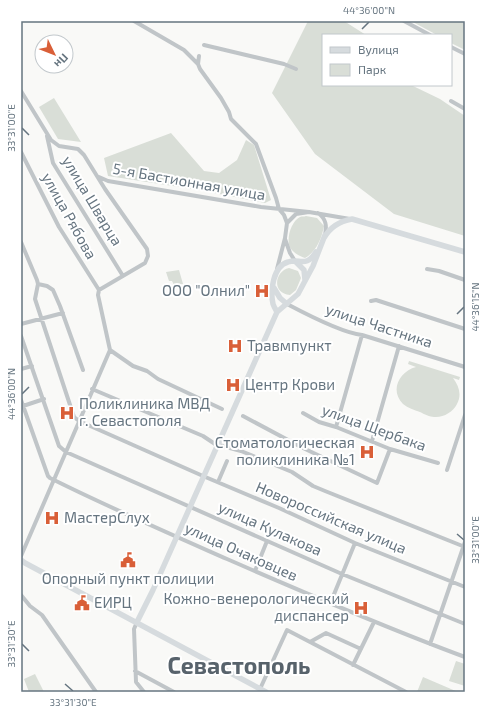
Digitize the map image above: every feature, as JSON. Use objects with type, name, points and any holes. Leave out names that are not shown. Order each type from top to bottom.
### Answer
[{"type":"main road","points":[[277,312],[273,304],[273,286],[276,273],[283,264],[289,261],[302,262],[311,258],[326,234],[334,226],[345,220],[352,219],[465,252]]},
{"type":"main road","points":[[137,622],[177,537],[277,312],[296,298],[326,234]]},
{"type":"main road","points":[[296,262],[304,270],[304,282]]},
{"type":"main road","points":[[273,286],[277,295],[287,304]]},
{"type":"main road","points":[[22,562],[266,692]]},
{"type":"street","points":[[134,21],[184,50],[198,64],[226,106],[231,119],[256,144],[279,209]]},
{"type":"street","points":[[404,21],[428,34]]},
{"type":"street","points":[[204,45],[284,64],[296,69]]},
{"type":"street","points":[[452,48],[465,54]]},
{"type":"street","points":[[198,64],[199,56]]},
{"type":"street","points":[[21,92],[47,135],[55,143],[59,146],[78,149],[84,154],[105,189],[146,247],[148,256],[145,264],[98,290],[110,350],[21,556]]},
{"type":"street","points":[[451,101],[465,109]]},
{"type":"street","name":"улица Шварца","points":[[47,135],[53,163],[124,276]]},
{"type":"street","name":"улица Рябова","points":[[21,152],[59,227],[98,290]]},
{"type":"street","name":"5-я Бастионная улица","points":[[97,176],[108,181],[279,209],[309,212]]},
{"type":"street","points":[[105,189],[105,183],[108,181]]},
{"type":"street","name":"5-я Бастионная улица","points":[[279,209],[284,214],[287,223]]},
{"type":"street","points":[[276,273],[285,238],[287,223],[296,214],[309,212],[352,219]]},
{"type":"street","points":[[317,213],[324,219],[327,225],[326,234]]},
{"type":"street","points":[[285,238],[290,253],[296,262]]},
{"type":"street","points":[[21,242],[38,284],[35,299],[74,417],[79,421]]},
{"type":"street","points":[[427,269],[439,271],[465,280]]},
{"type":"street","points":[[38,284],[47,286],[53,290],[63,313],[83,370]]},
{"type":"street","points":[[371,301],[376,300],[465,329]]},
{"type":"street","name":"улица Частника","points":[[287,304],[328,324],[352,333],[465,367]]},
{"type":"street","points":[[21,324],[42,320],[63,313]]},
{"type":"street","points":[[336,427],[362,335]]},
{"type":"street","points":[[21,336],[60,446],[66,452]]},
{"type":"street","points":[[372,441],[399,346]]},
{"type":"street","points":[[110,350],[133,366],[147,371],[158,379],[222,409]]},
{"type":"street","points":[[21,370],[32,366]]},
{"type":"street","points":[[92,389],[203,436],[218,444],[240,451],[292,472],[313,486],[464,547]]},
{"type":"street","points":[[23,406],[44,399]]},
{"type":"street","points":[[21,400],[48,476],[54,480]]},
{"type":"street","name":"улица Щербака","points":[[303,413],[318,422],[336,427],[390,449],[438,464]]},
{"type":"street","points":[[447,470],[465,415]]},
{"type":"street","points":[[243,416],[302,448],[377,483],[390,449]]},
{"type":"street","name":"Новороссийская улица","points":[[79,421],[279,508],[355,543],[465,587]]},
{"type":"street","name":"улица Кулакова","points":[[66,452],[342,574],[465,624]]},
{"type":"street","points":[[218,482],[227,461]]},
{"type":"street","name":"улица Очаковцев","points":[[54,480],[177,537],[330,604],[465,657]]},
{"type":"street","points":[[255,571],[267,541]]},
{"type":"street","points":[[430,644],[465,542]]},
{"type":"street","points":[[330,604],[355,543]]},
{"type":"street","points":[[21,594],[30,606],[42,615],[96,692]]},
{"type":"street","points":[[137,622],[134,630],[136,682],[144,692]]},
{"type":"street","points":[[353,665],[374,622]]},
{"type":"street","points":[[260,689],[287,630],[406,692]]},
{"type":"street","points":[[310,642],[326,633],[361,649]]},
{"type":"street","points":[[135,671],[174,692]]},
{"type":"green space","points":[[308,21],[344,21],[364,34],[322,34],[322,86],[413,86],[440,99],[465,116],[465,236],[394,214],[315,154],[272,93]]},
{"type":"green space","points":[[411,21],[465,21],[465,50],[452,44],[452,34],[435,34]]},
{"type":"green space","points":[[54,98],[81,142],[58,139],[39,107]]},
{"type":"green space","points":[[171,133],[204,171],[219,173],[237,160],[246,140],[254,145],[271,200],[265,203],[199,190],[108,176],[104,158]]},
{"type":"green space","points":[[306,216],[317,218],[324,226],[318,244],[305,258],[298,255],[291,249],[289,245],[289,236],[297,219]]},
{"type":"green space","points":[[289,268],[298,271],[301,278],[296,290],[290,295],[280,290],[277,282],[281,273]]},
{"type":"green space","points":[[179,270],[183,284],[174,285],[172,281],[169,281],[166,272]]},
{"type":"green space","points":[[409,361],[460,377],[459,380],[453,378],[457,384],[460,394],[459,401],[450,412],[441,417],[432,417],[411,409],[403,404],[399,399],[397,387],[398,382],[405,372],[416,367],[408,364]]},
{"type":"green space","points":[[456,661],[465,664],[465,686],[449,681]]},
{"type":"green space","points":[[35,674],[44,692],[29,692],[24,679]]},
{"type":"green space","points":[[423,677],[458,692],[417,692]]},
{"type":"place","name":"ООО \"Олнил\"","points":[[262,291]]},
{"type":"place","name":"Травмпункт","points":[[235,346]]},
{"type":"place","name":"Центр Крови","points":[[233,385]]},
{"type":"place","name":"Поликлиника МВД г. Севастополя","points":[[67,413]]},
{"type":"place","name":"Стоматологическая поликлиника №1","points":[[367,452]]},
{"type":"place","name":"МастерСлух","points":[[52,518]]},
{"type":"place","name":"Опорный пункт полиции","points":[[128,560]]},
{"type":"place","name":"ЕИРЦ","points":[[82,603]]},
{"type":"place","name":"Кожно-венерологический диспансер","points":[[361,608]]},
{"type":"district","name":"Севастополь","points":[[239,666]]}]
